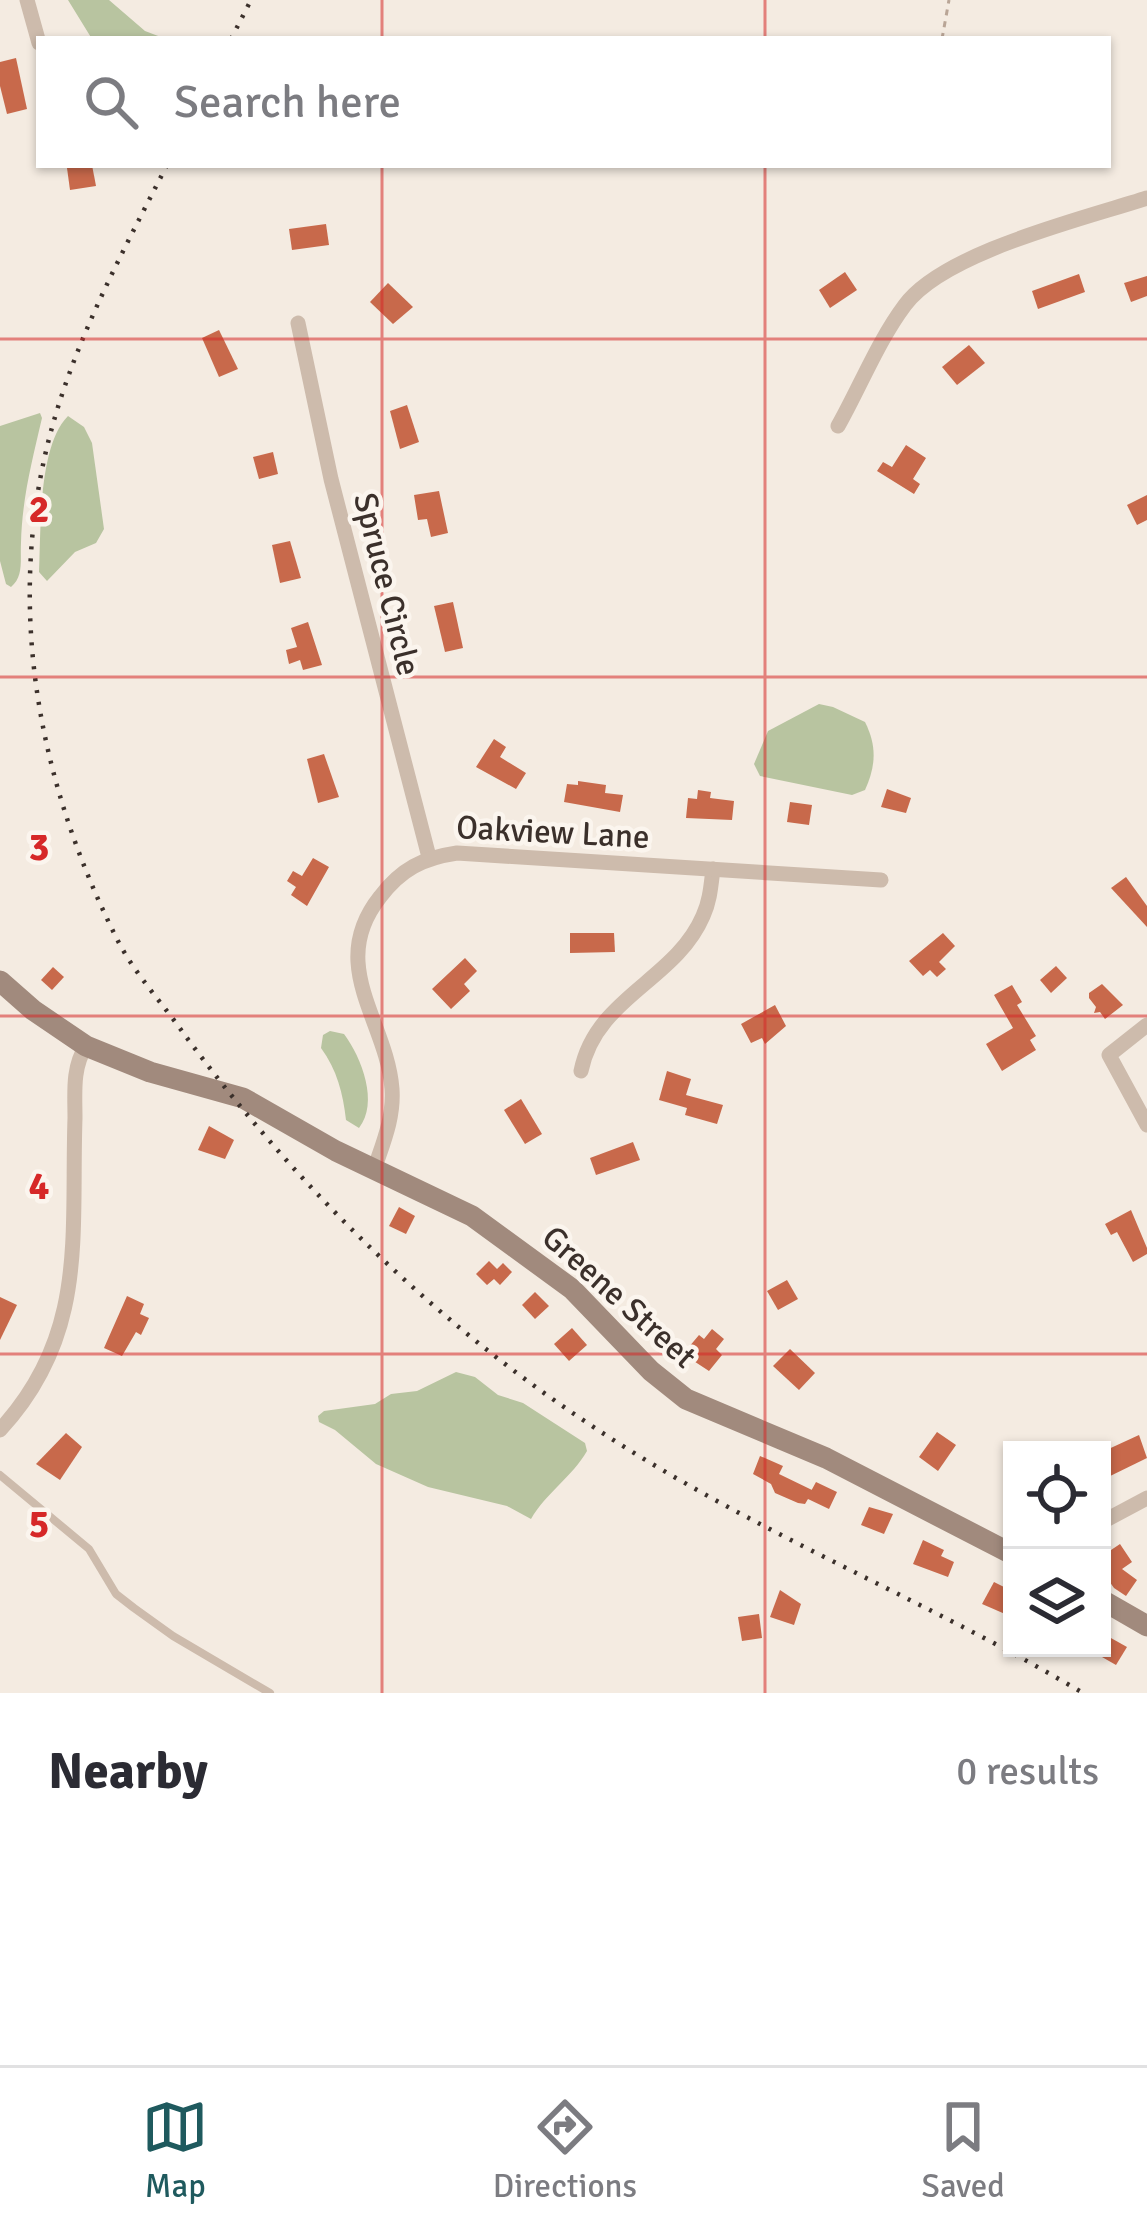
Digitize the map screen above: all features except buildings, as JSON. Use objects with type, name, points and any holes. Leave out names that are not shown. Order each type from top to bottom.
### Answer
[{"type":"street","points":[[27,0],[37,36]]},
{"type":"street","points":[[838,426],[896,318],[928,282],[985,254],[1147,198]]},
{"type":"street","name":"Spruce Circle","points":[[298,323],[336,500],[429,857]]},
{"type":"street","name":"Oakview Lane","points":[[374,1170],[390,1122],[392,1084],[364,1000],[358,952],[361,930],[372,907],[407,869],[429,857],[457,853],[881,880]]},
{"type":"street","points":[[581,1071],[591,1037],[600,1025],[660,971],[702,920],[713,869]]},
{"type":"street","name":"Greene Street","points":[[0,981],[86,1046],[150,1072],[243,1098],[374,1170],[472,1216],[583,1298],[651,1371],[686,1399],[836,1462],[1003,1549]]},
{"type":"street","points":[[1147,1025],[1109,1055],[1147,1125]]},
{"type":"street","points":[[0,1430],[41,1374],[66,1307],[74,1260],[75,1078],[86,1046]]},
{"type":"street","points":[[1111,1517],[1147,1498]]},
{"type":"street","points":[[1111,1605],[1147,1626]]},
{"type":"lane","points":[[0,1475],[89,1549],[116,1594],[173,1636],[270,1693]]},
{"type":"path","points":[[943,36],[949,0]]},
{"type":"green space","points":[[68,0],[109,0],[145,31],[158,36],[90,36]]},
{"type":"green space","points":[[40,413],[23,511],[20,573],[11,587],[0,561],[0,426]]},
{"type":"green space","points":[[68,416],[84,427],[92,443],[104,529],[96,543],[75,552],[47,581],[39,572],[43,490],[51,447]]},
{"type":"green space","points":[[819,704],[865,722],[874,756],[865,790],[852,795],[760,776],[754,764],[768,731]]},
{"type":"green space","points":[[330,1031],[344,1034],[362,1068],[368,1106],[359,1128],[346,1120],[338,1082],[321,1048],[323,1035]]},
{"type":"green space","points":[[456,1372],[523,1403],[585,1443],[587,1451],[581,1460],[531,1519],[507,1506],[428,1487],[376,1464],[319,1422],[324,1411],[375,1404]]},
{"type":"railway","points":[[233,36],[251,0]]},
{"type":"railway","points":[[165,168],[96,309],[66,383],[44,460],[30,584],[39,707],[52,767],[92,885],[125,953],[273,1145],[371,1248],[477,1342],[651,1463],[1083,1693]]}]
